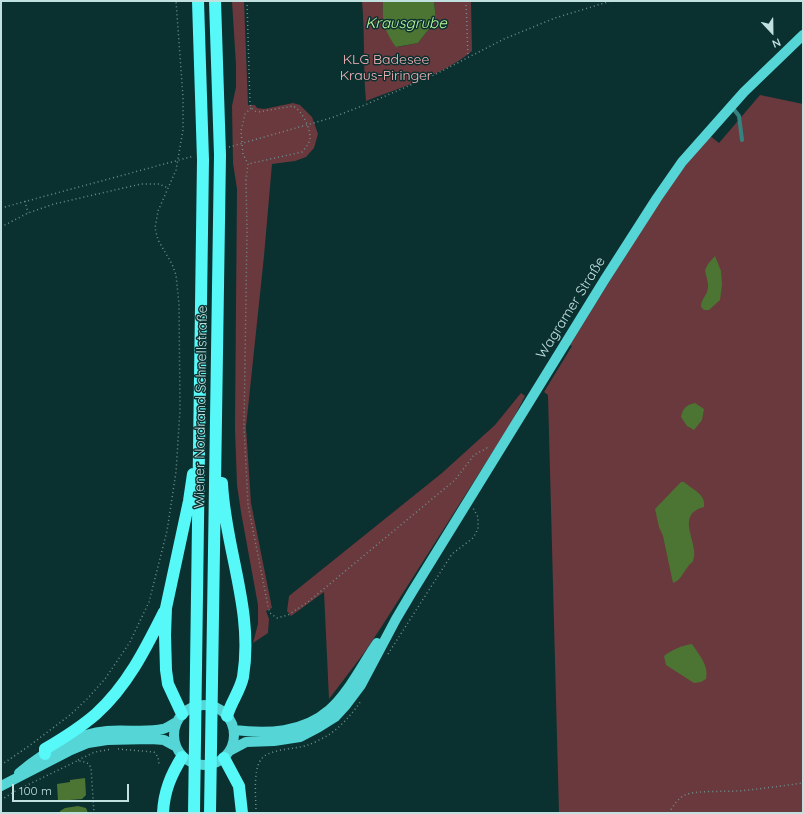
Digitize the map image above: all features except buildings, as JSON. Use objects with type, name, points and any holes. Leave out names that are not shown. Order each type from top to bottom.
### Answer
[{"type":"highway","name":"Wiener Nordrand Schnellstraße","points":[[194,813],[203,160],[198,1]]},
{"type":"highway","name":"Wiener Nordrand Schnellstraße","points":[[210,813],[220,155],[215,1]]},
{"type":"highway","points":[[215,457],[221,478],[223,500],[243,605],[245,627],[243,677],[240,688],[225,714]]},
{"type":"highway","points":[[181,716],[168,684],[166,670],[164,652],[166,608],[189,501],[192,476],[200,460]]},
{"type":"highway","points":[[45,754],[45,750],[82,726],[96,714],[123,685],[145,649],[166,608]]},
{"type":"highway","points":[[225,756],[239,786],[242,813]]},
{"type":"highway","points":[[163,813],[163,801],[168,784],[184,758]]},
{"type":"main road","name":"Wagramer Straße","points":[[273,736],[300,737],[335,717],[346,705],[361,685],[396,619],[605,279],[657,198],[682,162],[744,92],[803,35]]},
{"type":"main road","points":[[5,783],[30,764],[71,739],[86,734],[107,730],[152,730],[164,728],[192,708],[202,705],[212,706],[225,714],[234,730],[234,740],[225,756]]},
{"type":"main road","points":[[175,746],[174,732],[181,716]]},
{"type":"main road","points":[[234,730],[273,736]]},
{"type":"main road","points":[[5,783],[88,743],[106,740],[164,740],[175,746],[189,762],[199,765],[210,765],[246,742],[273,736]]},
{"type":"lane","points":[[732,106],[739,116],[742,140]]},
{"type":"path","points":[[1,766],[70,715],[101,684],[130,642],[149,602],[167,531],[176,472],[180,410],[178,304],[176,275],[172,264],[158,240],[155,228],[158,211],[176,170],[183,130],[183,97],[176,1]]},
{"type":"path","points":[[247,1],[251,108],[258,112],[293,106],[298,108],[310,137],[308,145],[302,152],[248,164]]},
{"type":"path","points":[[466,1],[468,57]]},
{"type":"path","points":[[266,136],[331,118],[367,104],[438,73],[504,39],[555,18],[611,1]]},
{"type":"path","points":[[251,108],[245,114],[241,131],[243,154],[248,164],[246,180],[247,231],[244,427],[248,505],[270,613],[277,618],[288,615],[308,602],[455,480],[474,455],[486,448],[498,453]]},
{"type":"path","points":[[1,208],[153,167]]},
{"type":"path","points":[[1,227],[28,213],[54,204],[141,184],[158,184],[168,188]]},
{"type":"path","points":[[25,201],[28,213]]},
{"type":"path","points":[[1,800],[27,785],[95,752],[113,749],[154,752],[158,757],[160,764]]},
{"type":"path","points":[[76,761],[82,761],[89,764],[91,768],[94,813]]},
{"type":"path","points":[[669,813],[679,799],[685,795],[693,793],[738,791],[803,783]]},
{"type":"green space","points":[[232,1],[244,1],[248,105],[255,105],[257,108],[264,109],[293,103],[300,105],[312,117],[318,134],[314,148],[306,157],[295,161],[272,164],[246,427],[251,503],[272,608],[266,611],[269,619],[268,633],[253,643],[258,624],[258,605],[237,485],[235,428],[237,189],[233,163],[232,106],[236,87],[236,65]]},
{"type":"green space","name":"KLG Badesee Kraus-Piringer","points":[[362,1],[383,1],[385,25],[389,35],[397,47],[418,43],[436,20],[434,1],[471,1],[472,51],[449,67],[435,74],[366,101]]},
{"type":"green space","points":[[760,95],[803,104],[803,813],[559,813],[548,395],[544,392],[572,346],[570,345],[636,238],[671,185],[709,135],[719,143]]},
{"type":"green space","points":[[521,393],[525,396],[511,423],[382,626],[364,653],[329,699],[324,592],[291,616],[287,611],[289,596],[442,473],[495,425]]},
{"type":"water","name":"Krausgrube","points":[[383,1],[434,1],[436,20],[418,43],[396,47],[386,31],[383,15]]},
{"type":"water","points":[[715,256],[721,271],[722,285],[720,300],[709,310],[704,310],[701,305],[708,287],[705,270]]},
{"type":"water","points":[[695,403],[704,409],[702,420],[694,430],[687,426],[681,417],[685,407]]},
{"type":"water","points":[[681,482],[684,482],[701,495],[704,507],[695,511],[690,517],[690,531],[694,547],[693,561],[680,579],[673,583],[663,536],[659,527],[655,509]]},
{"type":"water","points":[[692,644],[703,660],[707,674],[706,679],[701,682],[694,683],[666,665],[664,656],[677,648]]},
{"type":"water","points":[[85,778],[86,795],[82,799],[58,801],[57,784]]},
{"type":"water","points":[[78,806],[86,808],[88,813],[60,813],[60,811],[65,808]]}]
